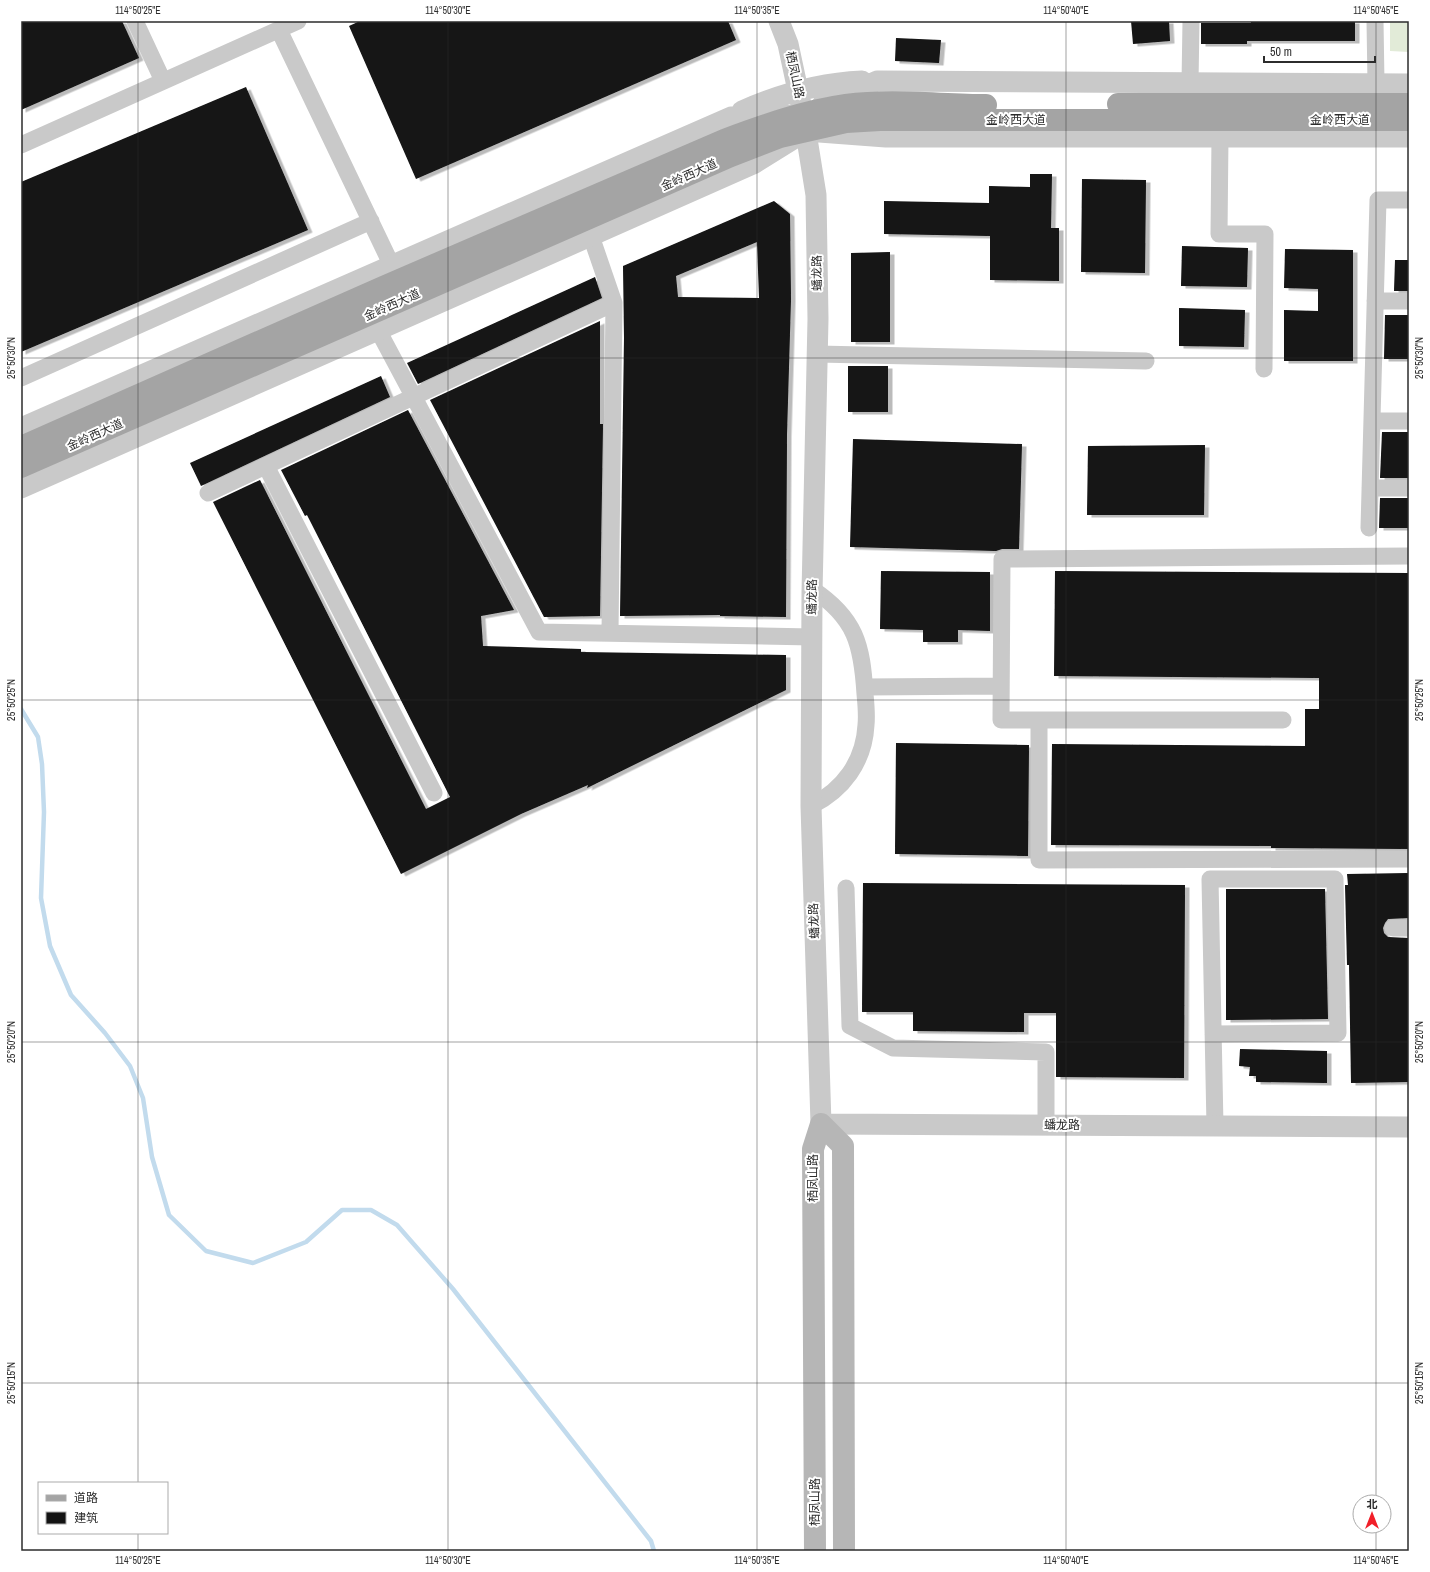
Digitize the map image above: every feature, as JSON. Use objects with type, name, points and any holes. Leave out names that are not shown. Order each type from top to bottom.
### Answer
[{"type":"main road","name":"金岭西大道","points":[[21,446],[376,290],[724,140],[775,121],[806,130],[846,105],[880,103],[974,105],[1409,104]]},
{"type":"main road","name":"金岭西大道","points":[[21,467],[731,156],[780,137],[806,130],[846,122],[880,120],[1409,120]]},
{"type":"main road","name":"栖凤山路","points":[[815,1551],[813,1149],[821,1124]]},
{"type":"main road","points":[[821,1124],[843,1146],[844,1551]]},
{"type":"street","points":[[136,21],[163,81]]},
{"type":"street","points":[[21,145],[298,21]]},
{"type":"street","name":"栖凤山路","points":[[780,21],[788,44],[806,130]]},
{"type":"street","points":[[1190,83],[1191,21]]},
{"type":"street","points":[[1375,21],[1376,83]]},
{"type":"street","points":[[279,30],[392,266]]},
{"type":"street","points":[[21,488],[753,164],[806,130],[877,81]]},
{"type":"street","points":[[21,428],[731,117],[753,106],[798,91],[825,85],[877,81],[1409,84]]},
{"type":"street","points":[[731,117],[806,130],[886,137],[1409,137]]},
{"type":"street","name":"蟠龙路","points":[[806,130],[816,195],[818,319],[812,589],[811,806],[821,1124],[1409,1127]]},
{"type":"street","points":[[1220,137],[1219,234],[1265,234],[1264,369]]},
{"type":"street","points":[[1369,528],[1378,200],[1409,200]]},
{"type":"street","points":[[21,378],[370,221]]},
{"type":"street","points":[[590,236],[614,303],[610,633]]},
{"type":"street","points":[[1375,301],[1409,301]]},
{"type":"street","points":[[208,493],[614,303]]},
{"type":"street","points":[[378,330],[539,632],[812,637]]},
{"type":"street","points":[[817,354],[1146,362]]},
{"type":"street","points":[[1372,420],[1409,421]]},
{"type":"street","points":[[266,466],[434,793]]},
{"type":"street","points":[[1370,488],[1409,488]]},
{"type":"street","points":[[1283,720],[1001,720],[1002,559],[1409,556]]},
{"type":"street","points":[[811,806],[823,800],[842,784],[857,762],[862,750],[866,724],[865,687],[862,659],[854,632],[836,607],[812,589]]},
{"type":"street","points":[[865,687],[1001,686]]},
{"type":"street","points":[[1039,720],[1039,860],[1409,859]]},
{"type":"street","points":[[1213,1034],[1338,1032],[1334,879],[1210,879],[1214,1126]]},
{"type":"street","points":[[846,888],[850,1026],[893,1048],[1046,1052],[1046,1125]]},
{"type":"green space","points":[[1390,21],[1409,21],[1409,52],[1390,51]]},
{"type":"building","points":[[21,21],[122,21],[139,58],[21,110]]},
{"type":"building","points":[[360,21],[728,21],[736,40],[416,179],[349,26]]},
{"type":"building","points":[[1131,21],[1169,21],[1170,41],[1133,44]]},
{"type":"building","points":[[1251,21],[1355,21],[1355,41],[1247,41],[1247,44],[1201,44],[1201,23],[1251,23]]},
{"type":"building","points":[[896,38],[941,40],[939,63],[895,61]]},
{"type":"building","points":[[246,87],[308,230],[21,352],[21,182]]},
{"type":"building","points":[[1030,174],[1052,174],[1051,228],[1059,228],[1059,281],[990,280],[990,236],[884,234],[884,201],[989,203],[989,186],[1030,187]]},
{"type":"building","points":[[1082,179],[1146,180],[1145,273],[1081,272]]},
{"type":"building","points":[[774,201],[790,214],[791,299],[787,434],[786,617],[720,615],[620,616],[624,338],[623,266]],"holes":[[[757,242],[759,298],[678,297],[676,276]]]},
{"type":"building","points":[[1182,246],[1248,248],[1247,287],[1181,286]]},
{"type":"building","points":[[1285,249],[1353,250],[1353,361],[1284,361],[1284,310],[1318,311],[1318,289],[1284,288]]},
{"type":"building","points":[[890,252],[890,342],[851,342],[851,253]]},
{"type":"building","points":[[1395,260],[1409,260],[1409,291],[1394,291]]},
{"type":"building","points":[[595,277],[602,298],[418,384],[407,363]]},
{"type":"building","points":[[1179,308],[1245,310],[1244,347],[1179,346]]},
{"type":"building","points":[[1385,315],[1409,315],[1409,359],[1384,359]]},
{"type":"building","points":[[600,321],[600,424],[603,424],[600,616],[544,617],[430,400]]},
{"type":"building","points":[[848,366],[888,366],[888,412],[848,412]]},
{"type":"building","points":[[381,376],[390,397],[201,486],[190,463]]},
{"type":"building","points":[[408,410],[514,610],[481,616],[483,646],[581,649],[581,652],[786,655],[786,690],[587,788],[588,785],[521,814],[401,874],[213,502],[260,480],[426,809],[450,797],[307,515],[305,516],[281,470]]},
{"type":"building","points":[[1382,432],[1409,432],[1409,478],[1380,478]]},
{"type":"building","points":[[853,439],[1022,444],[1019,549],[1002,549],[996,551],[850,547]]},
{"type":"building","points":[[1205,445],[1204,515],[1087,515],[1088,446]]},
{"type":"building","points":[[1380,498],[1409,498],[1409,528],[1379,528]]},
{"type":"building","points":[[881,571],[990,572],[990,631],[958,630],[958,642],[923,642],[923,630],[880,629]]},
{"type":"building","points":[[1055,571],[1409,573],[1409,849],[1271,848],[1271,846],[1051,845],[1052,744],[1305,746],[1305,709],[1319,709],[1319,678],[1054,676]]},
{"type":"building","points":[[896,743],[1029,745],[1028,856],[895,854]]},
{"type":"building","points":[[1409,873],[1409,918],[1388,919],[1383,928],[1384,933],[1388,937],[1409,938],[1409,1082],[1351,1083],[1349,965],[1347,965],[1345,885],[1348,885],[1347,874]]},
{"type":"building","points":[[863,883],[1185,885],[1184,1078],[1056,1077],[1056,1013],[1024,1013],[1024,1032],[913,1031],[913,1012],[862,1012]]},
{"type":"building","points":[[1226,889],[1325,889],[1328,1019],[1226,1020]]},
{"type":"building","points":[[1240,1049],[1327,1051],[1327,1083],[1256,1082],[1256,1076],[1249,1076],[1250,1067],[1239,1066]]},
{"type":"waterway","points":[[21,709],[38,737],[42,764],[44,812],[41,898],[50,946],[71,995],[105,1033],[130,1066],[143,1098],[152,1157],[169,1215],[206,1251],[253,1263],[306,1242],[342,1210],[371,1210],[397,1225],[453,1289],[651,1541],[654,1551]]}]
